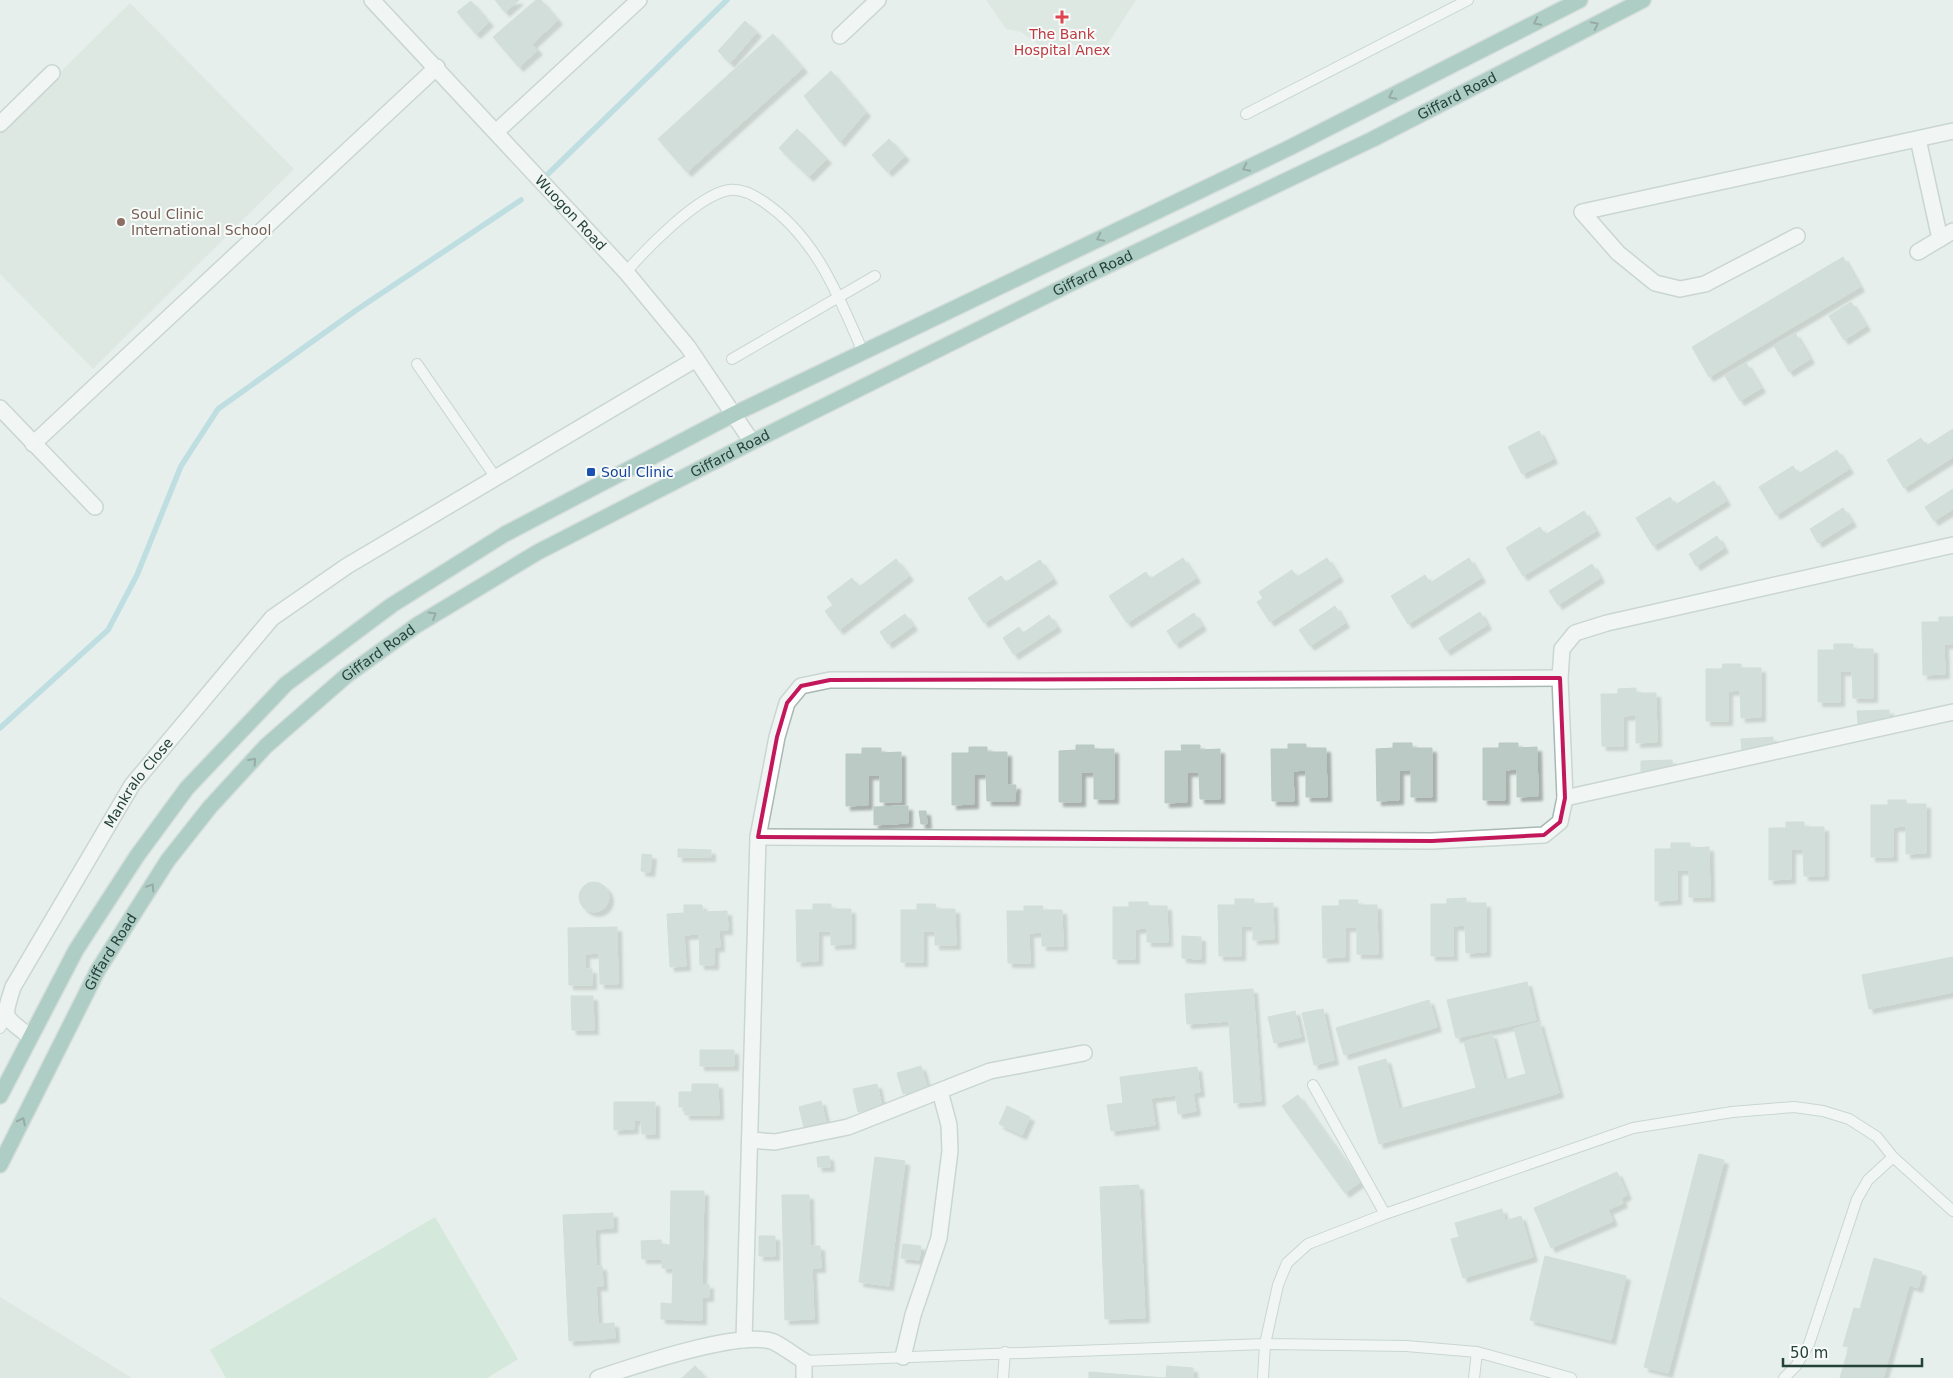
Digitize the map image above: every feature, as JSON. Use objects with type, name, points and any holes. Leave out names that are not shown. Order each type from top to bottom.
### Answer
[{"type":"main road","name":"Giffard Road","points":[[0,1165],[98,970],[168,860],[210,807],[266,746],[346,676],[417,625],[538,552],[752,442],[1088,275],[1373,139],[1643,0]]},
{"type":"main road","name":"Giffard Road","points":[[0,1096],[76,950],[137,856],[187,788],[286,684],[392,605],[505,534],[734,414],[1289,148],[1570,2]]},
{"type":"street","name":"Wuogon Road","points":[[372,0],[437,67],[626,272],[696,359],[752,442]]},
{"type":"street","points":[[496,132],[639,0]]},
{"type":"street","points":[[840,36],[878,0]]},
{"type":"street","points":[[33,444],[437,67]]},
{"type":"street","points":[[0,124],[52,73]]},
{"type":"street","points":[[1797,236],[1705,284],[1680,289],[1655,283],[1618,253],[1582,212],[1953,131]]},
{"type":"street","points":[[1918,139],[1947,235],[1918,252]]},
{"type":"street","name":"Mankralo Close","points":[[30,1037],[3,1022],[5,1010],[14,987],[132,785],[272,618],[346,566],[696,359]]},
{"type":"street","points":[[0,408],[95,507]]},
{"type":"street","points":[[758,837],[1422,841],[1544,836],[1560,822],[1565,798],[1560,678],[1562,649],[1575,633],[1607,623],[1953,545]]},
{"type":"street","points":[[744,1340],[758,837],[777,737],[787,703],[801,686],[830,680],[1052,681],[1560,678]]},
{"type":"street","points":[[1565,798],[1953,712]]},
{"type":"street","points":[[750,1140],[775,1142],[848,1127],[990,1071],[1084,1053]]},
{"type":"street","points":[[903,1357],[913,1315],[939,1238],[950,1151],[949,1125],[940,1091]]},
{"type":"street","points":[[598,1378],[691,1349],[744,1340],[773,1342],[804,1361],[804,1378]]},
{"type":"lane","points":[[1246,114],[1468,0]]},
{"type":"lane","points":[[626,272],[657,237],[708,199],[729,190],[750,193],[780,212],[802,236],[828,275],[863,352]]},
{"type":"lane","points":[[732,359],[875,276]]},
{"type":"lane","points":[[417,364],[496,478]]},
{"type":"lane","points":[[1313,1085],[1385,1214]]},
{"type":"lane","points":[[1263,1378],[1265,1344],[1278,1285],[1287,1263],[1308,1244],[1385,1214],[1632,1128],[1732,1112],[1794,1107],[1823,1111],[1850,1118],[1876,1137],[1893,1157],[1953,1211]]},
{"type":"lane","points":[[1784,1378],[1796,1366],[1809,1344],[1857,1199],[1868,1180],[1893,1157]]},
{"type":"lane","points":[[804,1361],[1005,1352],[1265,1344],[1406,1346],[1476,1352],[1571,1378]]},
{"type":"lane","points":[[1003,1378],[1005,1352]]},
{"type":"lane","points":[[1474,1378],[1476,1352]]},
{"type":"highlighted area","points":[[1560,678],[1565,798],[1560,822],[1544,835],[1432,841],[758,837],[777,737],[787,703],[801,686],[830,680]]},
{"type":"shaded area","name":"The Bank Hospital Anex","points":[[986,0],[1136,0],[1107,45],[1039,45],[1021,32],[1006,29]]},
{"type":"shaded area","name":"Soul Clinic International School","points":[[130,3],[294,169],[93,369],[0,274],[0,132]]},
{"type":"shaded area","points":[[0,1297],[132,1378],[0,1378]]},
{"type":"green space","points":[[435,1217],[518,1359],[487,1378],[226,1378],[210,1350]]},
{"type":"building","points":[[495,0],[519,0],[505,12]]},
{"type":"building","points":[[536,0],[541,0],[558,20],[532,44],[538,50],[519,67],[493,37]]},
{"type":"building","points":[[471,1],[489,22],[476,34],[457,12]]},
{"type":"building","points":[[745,21],[757,32],[730,63],[718,51]]},
{"type":"building","points":[[773,34],[803,68],[687,172],[658,139]]},
{"type":"building","points":[[831,71],[866,112],[840,142],[804,96]]},
{"type":"building","points":[[797,129],[827,159],[809,177],[779,148]]},
{"type":"building","points":[[889,139],[905,156],[888,172],[872,155]]},
{"type":"building","points":[[1843,257],[1860,287],[1709,377],[1692,347]]},
{"type":"building","points":[[1851,302],[1866,326],[1844,340],[1829,316]]},
{"type":"building","points":[[1795,333],[1810,359],[1789,372],[1774,346]]},
{"type":"building","points":[[1746,363],[1761,388],[1740,401],[1725,376]]},
{"type":"building","points":[[1953,429],[1953,457],[1904,488],[1887,460],[1921,438],[1926,446]]},
{"type":"building","points":[[1539,431],[1553,459],[1522,474],[1508,447]]},
{"type":"building","points":[[1837,450],[1849,469],[1776,515],[1759,487],[1793,466],[1798,474]]},
{"type":"building","points":[[1714,481],[1726,501],[1653,546],[1636,518],[1670,497],[1675,505]]},
{"type":"building","points":[[1953,489],[1953,509],[1934,521],[1925,507]]},
{"type":"building","points":[[1843,508],[1852,522],[1818,543],[1810,529]]},
{"type":"building","points":[[1584,511],[1596,531],[1523,576],[1506,548],[1540,527],[1545,535]]},
{"type":"building","points":[[1717,536],[1724,548],[1696,566],[1689,554]]},
{"type":"building","points":[[1183,558],[1196,578],[1127,623],[1109,596],[1146,572],[1150,579]]},
{"type":"building","points":[[1327,558],[1339,577],[1270,622],[1257,602],[1263,598],[1259,592],[1292,570],[1297,577]]},
{"type":"building","points":[[1469,558],[1481,578],[1408,624],[1391,596],[1425,575],[1430,583]]},
{"type":"building","points":[[896,559],[909,576],[839,630],[825,611],[833,605],[827,597],[852,578],[859,587]]},
{"type":"building","points":[[1040,560],[1053,579],[984,623],[968,598],[1001,576],[1006,582]]},
{"type":"building","points":[[1592,564],[1600,578],[1558,605],[1549,591]]},
{"type":"building","points":[[1335,606],[1345,623],[1310,646],[1299,630]]},
{"type":"building","points":[[1480,612],[1487,625],[1446,651],[1439,638]]},
{"type":"building","points":[[1194,613],[1202,626],[1175,644],[1167,631]]},
{"type":"building","points":[[905,614],[913,626],[888,644],[880,632]]},
{"type":"building","points":[[1049,615],[1057,627],[1014,655],[1003,638],[1019,627],[1023,633]]},
{"type":"building","points":[[1939,617],[1953,617],[1953,644],[1944,644],[1945,674],[1923,675],[1922,622],[1939,622]]},
{"type":"building","points":[[1834,644],[1853,644],[1853,649],[1873,649],[1873,698],[1853,698],[1852,671],[1840,671],[1840,702],[1818,702],[1818,650],[1834,650]]},
{"type":"building","points":[[1723,664],[1741,664],[1741,668],[1761,668],[1761,717],[1741,718],[1740,690],[1728,691],[1728,721],[1706,721],[1706,669],[1722,669]]},
{"type":"building","points":[[1636,688],[1636,693],[1656,693],[1657,742],[1636,743],[1636,715],[1623,716],[1623,746],[1602,746],[1601,694],[1618,694],[1618,689]]},
{"type":"building","points":[[1889,710],[1889,723],[1858,724],[1857,711]]},
{"type":"building","points":[[1773,737],[1773,751],[1742,752],[1741,739]]},
{"type":"building","points":[[1393,743],[1412,743],[1412,748],[1432,748],[1432,797],[1411,797],[1411,770],[1399,770],[1399,800],[1377,801],[1376,749],[1393,748]]},
{"type":"building","points":[[1499,743],[1518,743],[1518,748],[1537,747],[1538,796],[1517,797],[1517,769],[1505,770],[1505,800],[1483,800],[1483,748],[1499,748]]},
{"type":"building","points":[[1288,744],[1306,744],[1306,748],[1326,748],[1327,797],[1306,797],[1306,770],[1293,771],[1294,801],[1272,801],[1271,749],[1288,749]]},
{"type":"building","points":[[1076,745],[1094,745],[1094,749],[1114,749],[1114,799],[1094,799],[1094,772],[1081,772],[1081,802],[1059,802],[1059,751],[1076,750]]},
{"type":"building","points":[[1181,745],[1200,745],[1200,750],[1220,749],[1220,799],[1200,799],[1199,772],[1187,772],[1187,802],[1165,803],[1165,751],[1182,751]]},
{"type":"building","points":[[969,747],[987,747],[987,752],[1007,752],[1007,785],[1016,785],[1015,801],[987,801],[986,774],[974,774],[974,804],[952,805],[952,753],[969,753]]},
{"type":"building","points":[[862,748],[881,748],[881,753],[901,752],[901,802],[880,802],[880,775],[868,775],[868,805],[846,806],[846,754],[862,754]]},
{"type":"building","points":[[1672,760],[1673,773],[1641,775],[1641,761]]},
{"type":"building","points":[[1888,800],[1906,800],[1906,804],[1926,804],[1926,853],[1906,854],[1906,826],[1893,827],[1893,857],[1871,857],[1871,805],[1888,805]]},
{"type":"building","points":[[908,806],[908,823],[874,825],[874,807]]},
{"type":"building","points":[[919,811],[926,811],[927,824],[921,824]]},
{"type":"building","points":[[1786,822],[1804,822],[1804,827],[1824,827],[1824,876],[1804,876],[1803,849],[1791,849],[1791,879],[1769,880],[1769,828],[1786,828]]},
{"type":"building","points":[[1671,843],[1690,843],[1690,848],[1709,847],[1710,897],[1689,897],[1689,870],[1677,870],[1677,900],[1655,901],[1655,849],[1671,849]]},
{"type":"building","points":[[678,849],[711,850],[711,857],[678,857]]},
{"type":"building","points":[[642,854],[652,855],[650,872],[641,871]]},
{"type":"building","points":[[594,882],[605,886],[609,897],[605,908],[594,912],[583,908],[579,897],[583,886]]},
{"type":"building","points":[[1466,898],[1466,903],[1486,903],[1486,952],[1466,953],[1465,925],[1453,926],[1453,956],[1431,956],[1431,904],[1447,904],[1447,899]]},
{"type":"building","points":[[1235,899],[1254,899],[1254,904],[1273,903],[1274,939],[1253,940],[1253,926],[1241,926],[1241,956],[1219,956],[1218,905],[1235,905]]},
{"type":"building","points":[[1339,900],[1358,900],[1357,905],[1377,905],[1378,954],[1357,954],[1357,927],[1345,927],[1345,957],[1323,958],[1322,906],[1339,906]]},
{"type":"building","points":[[1129,902],[1148,902],[1148,906],[1167,906],[1168,942],[1147,942],[1147,928],[1135,929],[1135,959],[1113,959],[1113,907],[1129,907]]},
{"type":"building","points":[[813,904],[831,904],[831,909],[851,909],[851,944],[831,945],[831,931],[818,931],[818,961],[797,962],[796,910],[813,910]]},
{"type":"building","points":[[917,904],[935,904],[936,909],[955,909],[956,945],[935,945],[935,931],[923,931],[923,962],[901,962],[901,910],[917,910]]},
{"type":"building","points":[[684,905],[702,905],[703,912],[727,911],[728,930],[719,930],[720,947],[714,947],[714,965],[700,965],[699,934],[684,935],[686,966],[670,967],[667,914],[684,913]]},
{"type":"building","points":[[1024,906],[1043,906],[1042,910],[1062,910],[1063,946],[1042,946],[1042,932],[1029,933],[1030,963],[1008,963],[1007,911],[1024,911]]},
{"type":"building","points":[[617,927],[618,984],[600,984],[599,953],[585,954],[585,969],[592,969],[592,985],[569,985],[568,928]]},
{"type":"building","points":[[1182,936],[1201,937],[1201,959],[1182,958]]},
{"type":"building","points":[[1953,957],[1953,992],[1869,1009],[1862,975]]},
{"type":"building","points":[[1527,982],[1536,1020],[1456,1038],[1447,1000]]},
{"type":"building","points":[[1253,989],[1261,1101],[1234,1103],[1229,1021],[1187,1024],[1185,994]]},
{"type":"building","points":[[571,996],[593,996],[594,1030],[572,1030]]},
{"type":"building","points":[[1429,1000],[1437,1027],[1344,1055],[1336,1028]]},
{"type":"building","points":[[1323,1009],[1334,1060],[1314,1065],[1302,1013]]},
{"type":"building","points":[[1295,1011],[1301,1037],[1274,1043],[1268,1017]]},
{"type":"building","points":[[1539,1022],[1559,1093],[1379,1144],[1358,1067],[1386,1059],[1399,1109],[1476,1088],[1464,1042],[1492,1034],[1504,1080],[1526,1074],[1514,1029]]},
{"type":"building","points":[[700,1050],[734,1050],[734,1066],[700,1066]]},
{"type":"building","points":[[921,1066],[927,1087],[903,1094],[897,1073]]},
{"type":"building","points":[[1197,1067],[1200,1092],[1193,1093],[1196,1111],[1178,1114],[1176,1095],[1151,1098],[1155,1125],[1111,1131],[1107,1105],[1123,1103],[1120,1077]]},
{"type":"building","points":[[692,1084],[718,1084],[719,1115],[685,1115],[685,1107],[679,1107],[679,1092],[692,1092]]},
{"type":"building","points":[[877,1084],[882,1107],[858,1112],[853,1089]]},
{"type":"building","points":[[1298,1095],[1360,1182],[1345,1193],[1282,1106]]},
{"type":"building","points":[[821,1101],[826,1122],[804,1128],[799,1107]]},
{"type":"building","points":[[614,1102],[655,1102],[655,1134],[642,1134],[641,1120],[634,1120],[634,1129],[614,1130]]},
{"type":"building","points":[[1007,1106],[1030,1117],[1022,1135],[999,1124]]},
{"type":"building","points":[[1699,1154],[1724,1160],[1668,1373],[1644,1367]]},
{"type":"building","points":[[829,1156],[830,1167],[818,1167],[817,1157]]},
{"type":"building","points":[[875,1157],[905,1161],[889,1286],[859,1282]]},
{"type":"building","points":[[1617,1172],[1627,1195],[1621,1198],[1623,1203],[1608,1210],[1613,1221],[1551,1248],[1534,1208]]},
{"type":"building","points":[[1139,1185],[1145,1318],[1105,1319],[1100,1187]]},
{"type":"building","points":[[671,1191],[704,1191],[702,1285],[709,1284],[709,1297],[702,1297],[702,1320],[661,1319],[661,1303],[672,1304],[673,1268],[662,1268],[662,1244],[670,1245]]},
{"type":"building","points":[[782,1195],[809,1195],[810,1246],[820,1246],[821,1268],[812,1268],[814,1319],[785,1320]]},
{"type":"building","points":[[1502,1209],[1505,1221],[1521,1216],[1533,1257],[1463,1278],[1451,1239],[1459,1237],[1455,1223]]},
{"type":"building","points":[[613,1213],[613,1228],[595,1229],[596,1266],[602,1266],[603,1286],[596,1286],[598,1324],[614,1323],[615,1338],[569,1341],[563,1215]]},
{"type":"building","points":[[759,1236],[775,1236],[775,1256],[759,1256]]},
{"type":"building","points":[[661,1240],[662,1259],[642,1259],[641,1241]]},
{"type":"building","points":[[903,1244],[921,1246],[919,1260],[901,1258]]},
{"type":"building","points":[[1545,1256],[1626,1276],[1611,1340],[1530,1320]]},
{"type":"building","points":[[1874,1258],[1922,1272],[1918,1288],[1909,1285],[1883,1378],[1840,1378],[1849,1347],[1843,1346],[1854,1308],[1860,1309]]},
{"type":"building","points":[[695,1366],[706,1378],[682,1378]]},
{"type":"building","points":[[1167,1366],[1193,1368],[1193,1378],[1166,1378]]},
{"type":"building","points":[[1089,1372],[1166,1378],[1089,1378]]},
{"type":"waterway","points":[[548,174],[727,0]]},
{"type":"waterway","points":[[0,728],[108,630],[137,575],[181,466],[218,409],[355,311],[521,200]]},
{"type":"place","name":"The Bank Hospital Anex","points":[[1062,17]]},
{"type":"place","name":"Soul Clinic International School","points":[[121,222]]},
{"type":"place","name":"Soul Clinic","points":[[591,472]]}]
